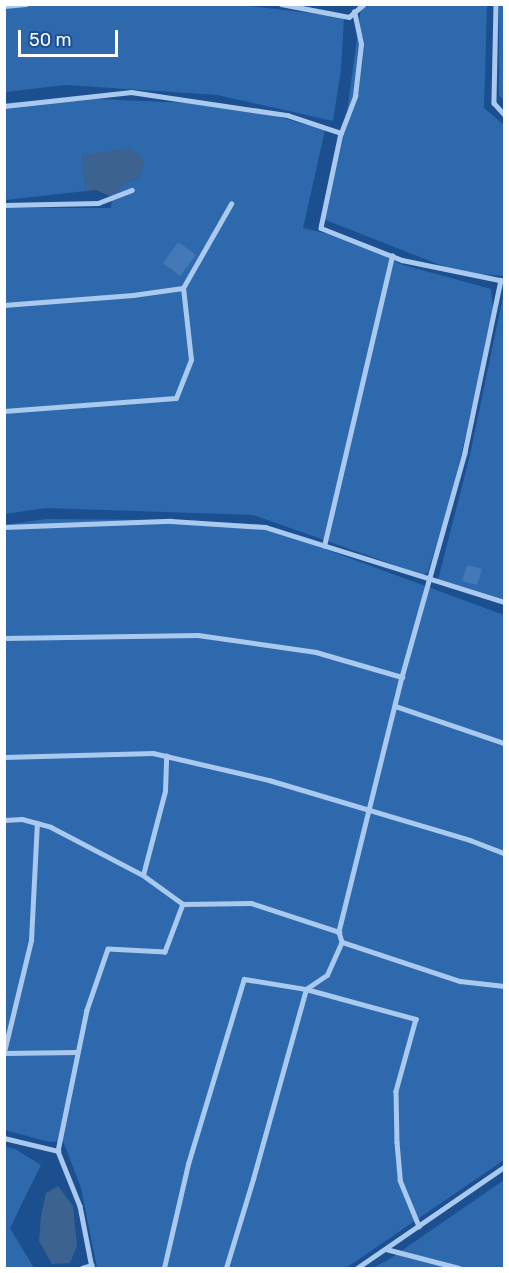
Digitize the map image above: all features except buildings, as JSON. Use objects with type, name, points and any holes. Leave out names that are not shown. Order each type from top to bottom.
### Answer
[{"type":"lane","points":[[4,6],[26,4]]},
{"type":"lane","points":[[281,4],[349,17],[364,4]]},
{"type":"lane","points":[[496,4],[494,103],[504,114]]},
{"type":"lane","points":[[226,1269],[254,1179],[306,989],[327,975],[342,942],[339,932],[402,677],[465,453],[503,280],[392,256],[321,228],[341,133],[355,96],[361,44],[354,12]]},
{"type":"lane","points":[[4,106],[131,92],[287,115],[341,133]]},
{"type":"lane","points":[[4,205],[98,203],[132,190]]},
{"type":"lane","points":[[4,411],[176,398],[191,360],[183,288],[231,204]]},
{"type":"lane","points":[[324,546],[392,256]]},
{"type":"lane","points":[[4,305],[132,295],[183,288]]},
{"type":"lane","points":[[4,527],[171,521],[265,527],[504,602]]},
{"type":"lane","points":[[4,638],[198,635],[316,652],[402,677]]},
{"type":"lane","points":[[395,706],[504,743]]},
{"type":"lane","points":[[4,757],[153,753],[269,780],[470,840],[504,853]]},
{"type":"lane","points":[[143,875],[165,791],[166,756]]},
{"type":"lane","points":[[4,820],[22,819],[51,826],[143,875],[183,904],[251,903],[339,932]]},
{"type":"lane","points":[[37,823],[31,940],[4,1053],[77,1052]]},
{"type":"lane","points":[[82,1269],[92,1267],[80,1206],[58,1151],[87,1010],[108,949],[165,952],[183,904]]},
{"type":"lane","points":[[342,942],[460,981],[504,986]]},
{"type":"lane","points":[[164,1269],[188,1164],[244,979],[306,989],[416,1019],[396,1091],[400,1180],[419,1226]]},
{"type":"lane","points":[[4,1138],[58,1151]]},
{"type":"lane","points":[[357,1269],[504,1167]]},
{"type":"lane","points":[[386,1249],[459,1269]]},
{"type":"shaded area","points":[[40,4],[233,4],[344,17],[341,70],[333,121],[217,95],[66,85],[5,92],[4,7]]},
{"type":"shaded area","points":[[378,4],[487,5],[484,108],[504,125],[504,276],[458,272],[323,219],[346,120],[361,8]]},
{"type":"shaded area","points":[[499,5],[504,5],[504,101],[499,95]]},
{"type":"shaded area","points":[[72,98],[213,104],[276,116],[325,130],[303,228],[354,240],[400,264],[491,289],[493,309],[474,400],[453,489],[428,572],[423,575],[253,515],[46,508],[5,514],[5,208],[111,208],[112,197],[124,184],[140,177],[82,155],[86,191],[5,200],[5,103]]},
{"type":"shaded area","points":[[131,148],[144,160],[140,177],[124,184],[112,197],[96,190],[86,191],[82,155]]},
{"type":"shaded area","points":[[504,292],[504,604],[438,580],[470,455]]},
{"type":"shaded area","points":[[46,519],[172,520],[257,524],[504,615],[504,1160],[346,1268],[97,1268],[81,1188],[63,1141],[49,1142],[5,1130],[4,525]]},
{"type":"shaded area","points":[[4,1146],[15,1149],[41,1165],[10,1228],[34,1268],[5,1268]]},
{"type":"shaded area","points":[[504,1180],[504,1268],[372,1268],[388,1260]]},
{"type":"shaded area","points":[[58,1186],[73,1206],[77,1246],[70,1263],[52,1264],[39,1241],[46,1193]]}]
